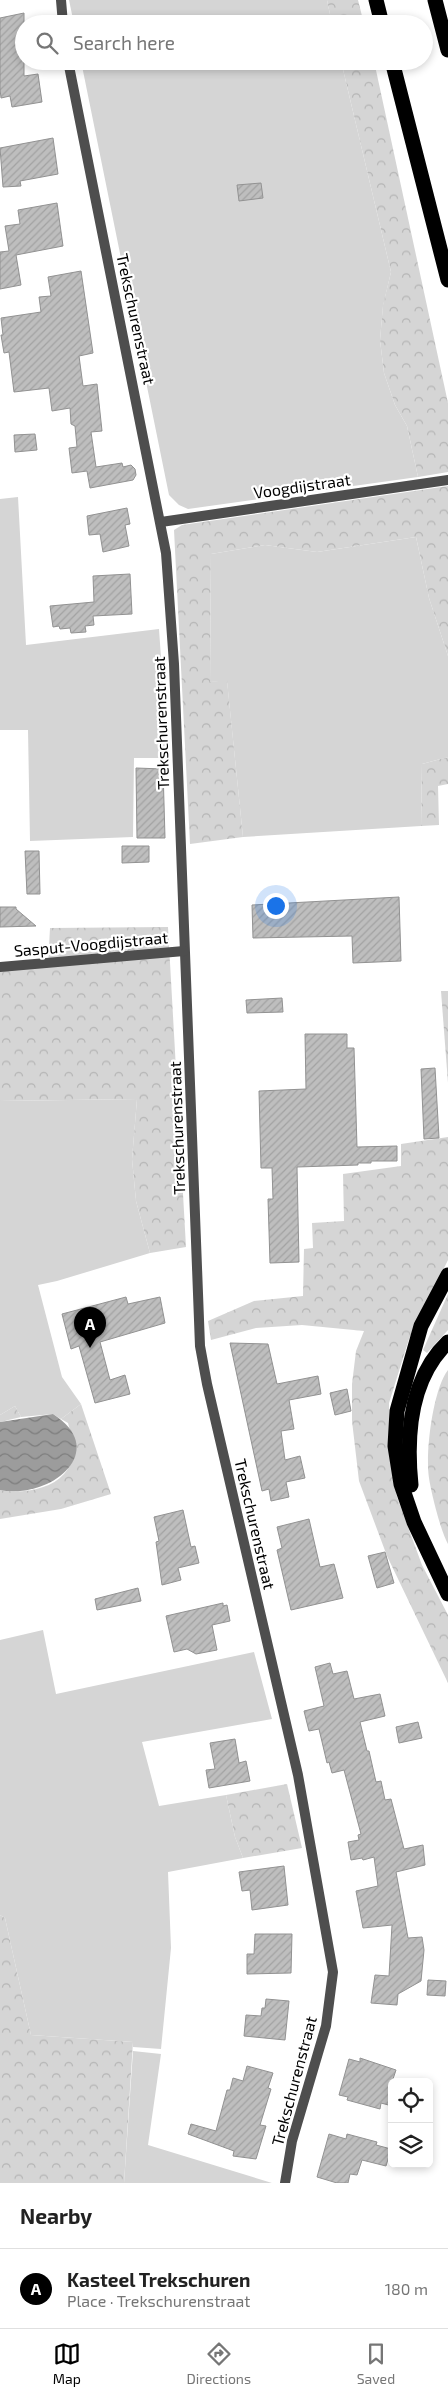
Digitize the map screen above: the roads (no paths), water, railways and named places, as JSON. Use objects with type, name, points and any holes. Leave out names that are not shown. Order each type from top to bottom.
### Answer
[{"type":"highway","points":[[376,0],[380,15]]},
{"type":"highway","points":[[435,0],[448,50]]},
{"type":"highway","points":[[394,70],[448,280]]},
{"type":"highway","points":[[448,1275],[421,1326],[397,1411],[395,1446],[401,1484],[414,1522],[448,1594]]},
{"type":"highway","points":[[414,1522],[409,1468],[410,1421],[415,1398],[428,1368],[448,1342]]},
{"type":"street","points":[[60,0],[62,15]]},
{"type":"street","name":"Trekschurenstraat","points":[[70,70],[166,553],[172,626],[200,1346],[207,1384],[298,1774],[333,1972],[326,2026],[292,2141],[285,2183]]},
{"type":"street","name":"Voogdijstraat","points":[[161,522],[448,480]]},
{"type":"street","name":"Sasput-Voogdijstraat","points":[[0,967],[184,952]]},
{"type":"water","points":[[53,1414],[69,1428],[76,1443],[75,1457],[67,1470],[54,1480],[38,1488],[19,1491],[0,1490],[0,1422]]},
{"type":"place","name":"Kasteel Trekschuren","points":[[90,1348]]}]
